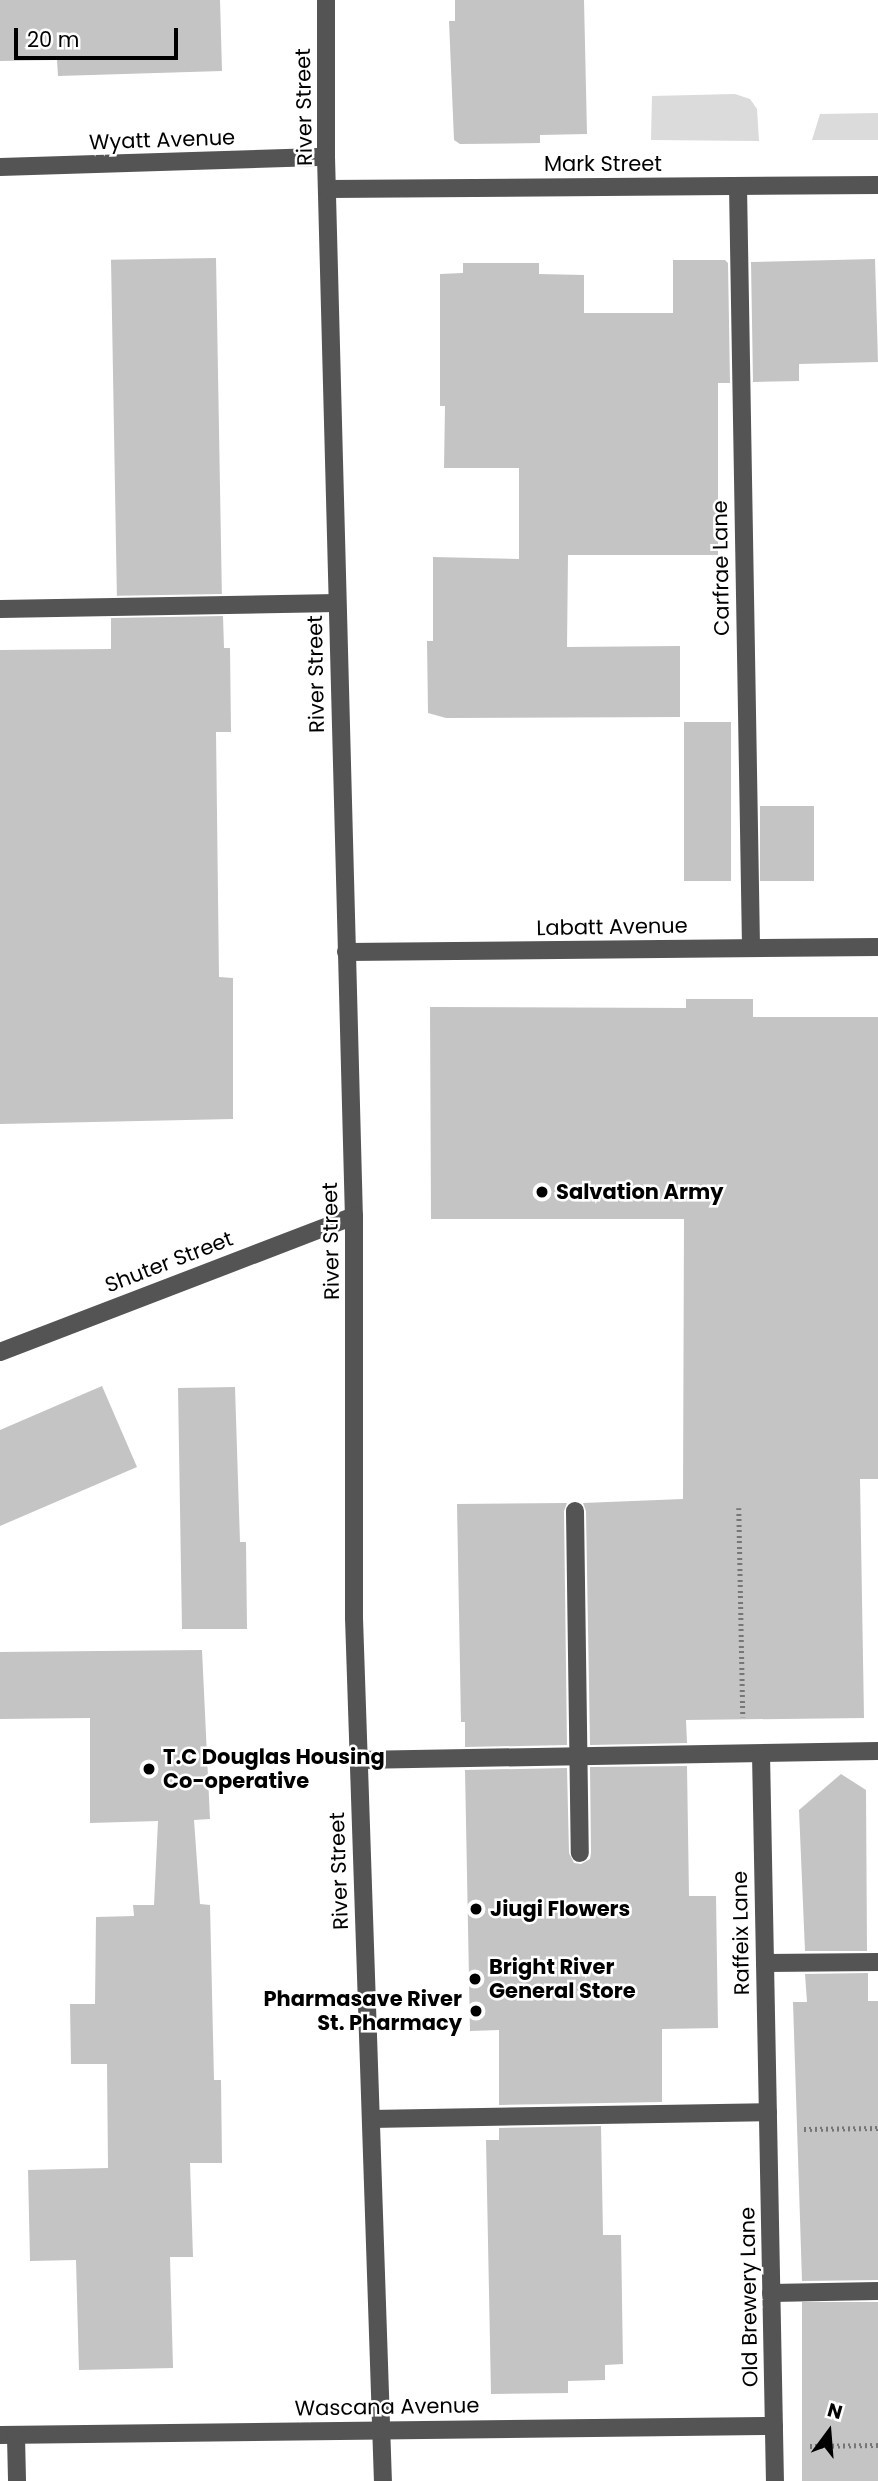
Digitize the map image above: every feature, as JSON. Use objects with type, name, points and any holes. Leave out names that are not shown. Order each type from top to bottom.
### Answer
[{"type":"street","name":"River Street","points":[[326,0],[326,157],[354,1216],[354,1618],[383,2481]]},
{"type":"street","name":"Wyatt Avenue","points":[[0,167],[326,157]]},
{"type":"street","name":"Mark Street","points":[[328,189],[878,185]]},
{"type":"street","name":"Carfrae Lane","points":[[738,186],[751,948]]},
{"type":"street","points":[[0,609],[337,603]]},
{"type":"street","name":"Labatt Avenue","points":[[346,952],[878,947]]},
{"type":"street","name":"Shuter Street","points":[[0,1352],[354,1216]]},
{"type":"street","points":[[575,1511],[580,1853]]},
{"type":"street","points":[[358,1760],[878,1751]]},
{"type":"street","name":"Raffeix Lane","points":[[752,1754],[765,1963],[768,2121]]},
{"type":"street","points":[[765,1963],[878,1962]]},
{"type":"street","points":[[371,2119],[768,2121]]},
{"type":"street","name":"Old Brewery Lane","points":[[768,2121],[775,2481]]},
{"type":"street","points":[[771,2293],[878,2291]]},
{"type":"street","name":"Wascana Avenue","points":[[8,2436],[774,2426]]},
{"type":"street","points":[[8,2436],[17,2481]]},
{"type":"path","points":[[739,1508],[752,1754]]},
{"type":"path","points":[[768,2121],[878,2128]]},
{"type":"path","points":[[775,2446],[878,2445]]},
{"type":"shaded area","points":[[735,94],[750,99],[757,109],[759,141],[651,140],[652,96]]},
{"type":"shaded area","points":[[878,113],[878,140],[812,140],[820,114]]},
{"type":"building","points":[[0,0],[220,0],[222,71],[58,76],[57,60],[0,61]]},
{"type":"building","points":[[455,0],[584,0],[587,134],[540,135],[540,143],[460,144],[454,140],[449,21],[455,21]]},
{"type":"building","points":[[216,258],[222,594],[117,596],[111,260]]},
{"type":"building","points":[[875,259],[878,362],[799,364],[799,381],[753,382],[751,262]]},
{"type":"building","points":[[673,260],[725,260],[728,263],[730,383],[718,383],[718,555],[568,555],[567,647],[680,646],[680,717],[446,718],[428,713],[427,641],[433,641],[433,557],[519,559],[519,468],[444,468],[445,406],[440,406],[440,274],[463,273],[463,263],[539,263],[539,274],[584,275],[584,313],[673,313]]},
{"type":"building","points":[[223,616],[224,648],[230,648],[231,732],[216,732],[219,977],[233,978],[233,1119],[0,1124],[0,650],[111,649],[111,618]]},
{"type":"building","points":[[684,722],[731,722],[731,881],[684,881]]},
{"type":"building","points":[[760,806],[814,806],[814,881],[760,881]]},
{"type":"building","points":[[686,999],[753,999],[753,1017],[878,1017],[878,1479],[860,1479],[864,1718],[686,1720],[687,1743],[590,1745],[586,1511],[583,1503],[683,1499],[684,1219],[431,1219],[430,1007],[686,1008]]},
{"type":"building","points":[[102,1386],[137,1467],[0,1526],[0,1430]]},
{"type":"building","points":[[235,1387],[240,1542],[246,1542],[247,1629],[182,1629],[178,1388]]},
{"type":"building","points":[[567,1503],[564,1511],[567,1745],[465,1747],[465,1722],[461,1722],[457,1504]]},
{"type":"building","points":[[202,1650],[210,1819],[194,1820],[200,1904],[210,1905],[214,2080],[221,2080],[222,2163],[190,2163],[193,2257],[170,2257],[173,2368],[79,2370],[76,2260],[30,2261],[28,2170],[108,2168],[107,2064],[71,2064],[70,2004],[95,2004],[96,1917],[134,1916],[133,1905],[154,1905],[158,1821],[90,1823],[90,1718],[0,1719],[0,1652]]},
{"type":"building","points":[[687,1766],[689,1896],[716,1896],[718,2028],[662,2029],[662,2102],[499,2105],[499,2030],[470,2031],[465,1770],[567,1768],[569,1853],[574,1863],[581,1864],[590,1859],[591,1853],[590,1767]]},
{"type":"building","points":[[841,1774],[866,1790],[867,1951],[805,1951],[799,1810]]},
{"type":"building","points":[[868,1973],[868,2001],[878,2001],[878,2280],[802,2281],[793,2002],[807,2002],[805,1974]]},
{"type":"building","points":[[601,2126],[603,2235],[621,2235],[623,2364],[605,2365],[605,2380],[568,2381],[568,2393],[491,2394],[486,2140],[499,2140],[499,2128]]},
{"type":"building","points":[[802,2302],[878,2302],[878,2481],[802,2481]]},
{"type":"place","name":"Salvation Army","points":[[542,1192]]},
{"type":"place","name":"T.C Douglas Housing Co-operative","points":[[149,1769]]},
{"type":"place","name":"Jiugi Flowers","points":[[476,1909]]},
{"type":"place","name":"Bright River General Store","points":[[475,1979]]},
{"type":"place","name":"Pharmasave River St. Pharmacy","points":[[476,2011]]}]
